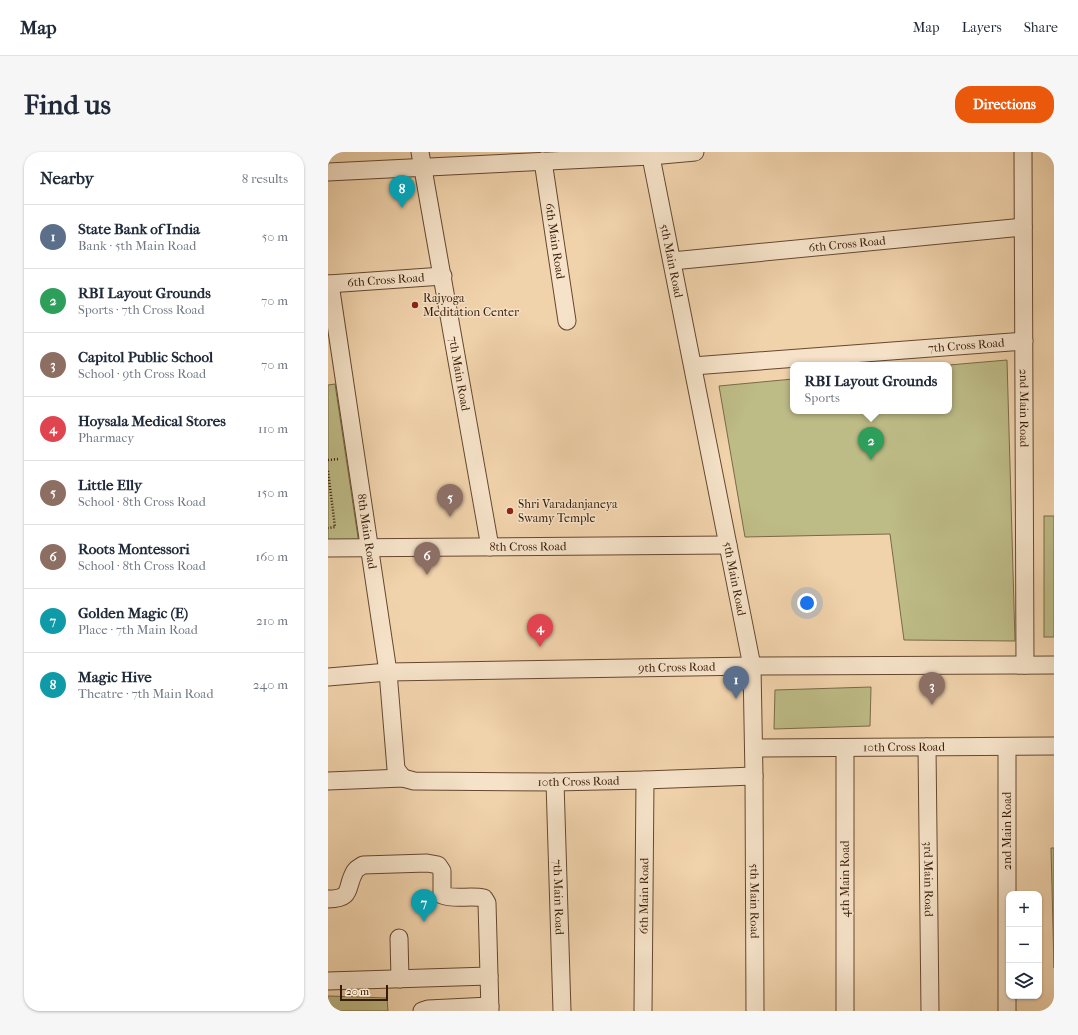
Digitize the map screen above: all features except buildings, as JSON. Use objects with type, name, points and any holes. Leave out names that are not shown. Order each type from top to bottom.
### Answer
[{"type":"street","points":[[328,172],[422,160],[543,161],[695,152]]},
{"type":"street","name":"2nd Main Road","points":[[1023,152],[1025,665]]},
{"type":"street","name":"5th Main Road","points":[[650,154],[752,666],[754,748],[755,1011]]},
{"type":"street","name":"7th Main Road","points":[[422,160],[490,547]]},
{"type":"street","name":"6th Main Road","points":[[543,161],[567,321]]},
{"type":"street","name":"6th Cross Road","points":[[672,261],[1023,227]]},
{"type":"street","name":"6th Cross Road","points":[[329,284],[443,276]]},
{"type":"street","name":"8th Main Road","points":[[329,284],[336,376],[369,548],[388,672],[396,768],[403,778]]},
{"type":"street","name":"7th Cross Road","points":[[693,366],[1024,341]]},
{"type":"street","name":"8th Cross Road","points":[[328,548],[728,545]]},
{"type":"street","name":"9th Cross Road","points":[[328,677],[388,672],[752,666],[1054,665]]},
{"type":"street","name":"10th Cross Road","points":[[754,748],[1054,746]]},
{"type":"street","name":"3rd Main Road","points":[[927,747],[930,1011]]},
{"type":"street","name":"2nd Main Road","points":[[1007,747],[1007,1011]]},
{"type":"street","name":"4th Main Road","points":[[845,1011],[846,748]]},
{"type":"street","name":"10th Cross Road","points":[[328,781],[403,778],[414,781],[555,782],[754,776]]},
{"type":"street","name":"6th Main Road","points":[[643,1011],[645,780]]},
{"type":"street","name":"7th Main Road","points":[[555,782],[562,1011]]},
{"type":"street","points":[[328,899],[337,899],[344,896],[348,891],[356,870],[363,865],[427,863],[438,865],[442,871],[442,895],[448,897],[476,896],[484,898],[487,903],[490,1008],[428,1009],[422,1011]]},
{"type":"street","points":[[399,938],[400,979]]},
{"type":"street","points":[[328,982],[490,976]]},
{"type":"path","points":[[328,471],[335,527],[328,528]]},
{"type":"shaded area","points":[[1007,360],[1015,641],[904,640],[890,534],[745,537],[719,386],[790,379],[790,414],[952,414],[952,365]]},
{"type":"shaded area","points":[[335,384],[359,544],[328,544],[328,385]]},
{"type":"shaded area","points":[[1044,516],[1054,516],[1054,637],[1044,637]]},
{"type":"shaded area","points":[[871,687],[870,726],[774,729],[775,690]]},
{"type":"shaded area","points":[[1051,848],[1054,848],[1054,968]]},
{"type":"shaded area","points":[[328,996],[387,998],[388,1011],[328,1011]]},
{"type":"place","name":"Magic Hive","points":[[402,208]]},
{"type":"place","name":"Rajyoga Meditation Center","points":[[415,305]]},
{"type":"place","name":"RBI Layout Grounds","points":[[871,460]]},
{"type":"place","name":"Shri Varadanjaneya Swamy Temple","points":[[510,511]]},
{"type":"place","name":"Little Elly","points":[[450,517]]},
{"type":"place","name":"Roots Montessori","points":[[427,575]]},
{"type":"place","name":"Hoysala Medical Stores","points":[[540,647]]},
{"type":"place","name":"State Bank of India","points":[[736,699]]},
{"type":"place","name":"Capitol Public School","points":[[932,705]]},
{"type":"place","name":"Golden Magic (E)","points":[[424,922]]}]
